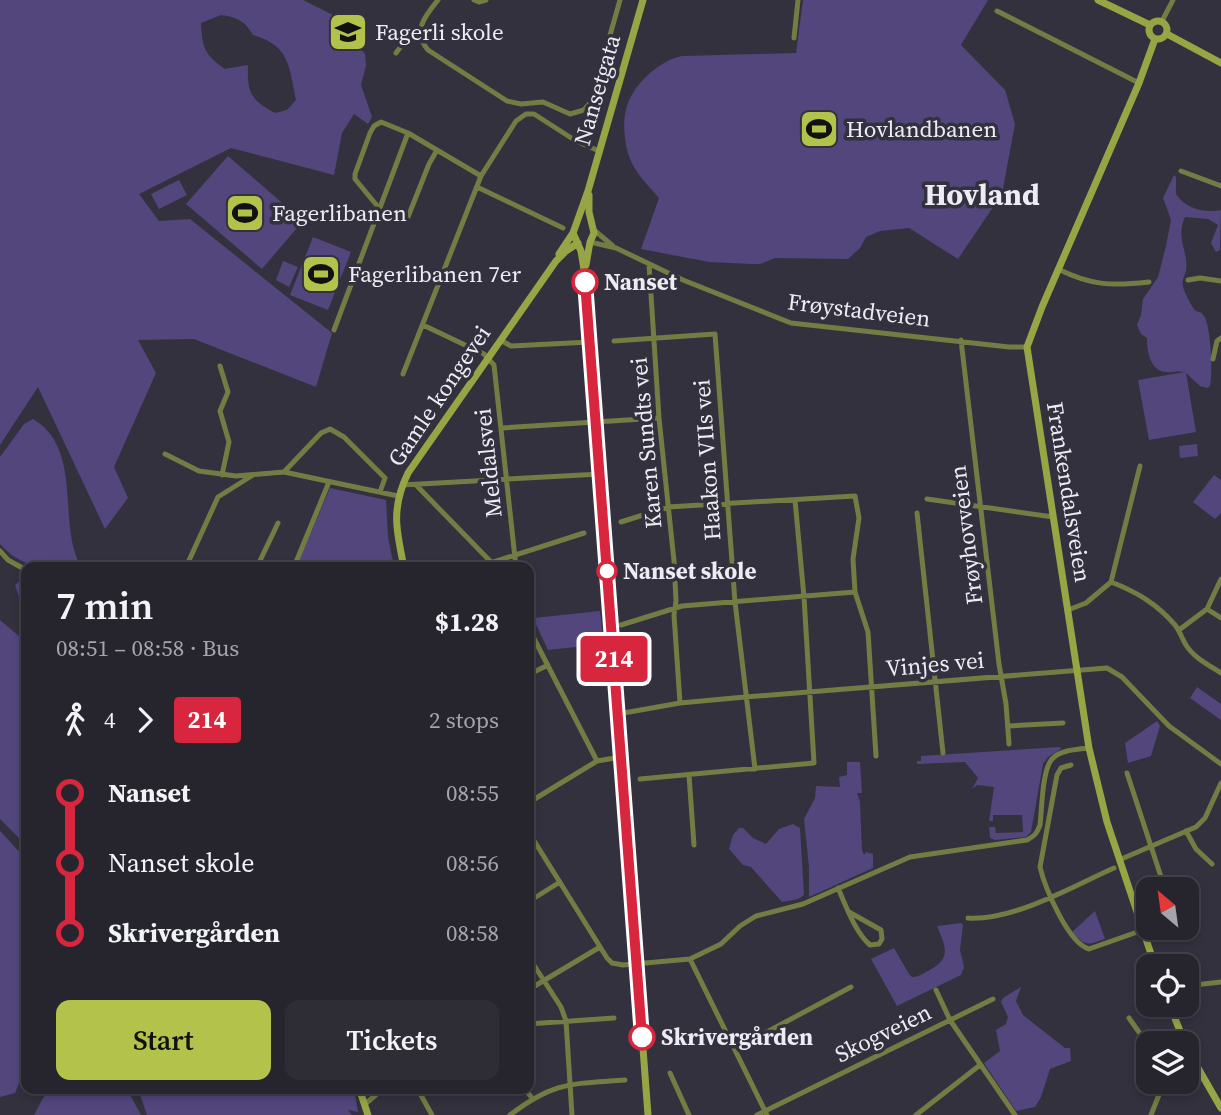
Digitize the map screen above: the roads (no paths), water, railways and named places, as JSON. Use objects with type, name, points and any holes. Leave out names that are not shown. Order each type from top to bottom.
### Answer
[{"type":"main road","name":"Nansetgata","points":[[575,229],[643,0]]},
{"type":"main road","points":[[1098,0],[1150,25]]},
{"type":"main road","points":[[1155,21],[1162,21],[1167,27],[1167,34],[1162,39],[1155,39],[1149,33],[1150,25],[1155,21]]},
{"type":"main road","points":[[1167,34],[1221,63]]},
{"type":"main road","points":[[1027,347],[1139,83],[1155,39]]},
{"type":"main road","name":"Nansetgata","points":[[588,191],[593,228]]},
{"type":"main road","points":[[585,276],[590,242],[594,238],[593,228],[583,222],[575,229],[574,239],[579,243],[585,276],[648,1115]]},
{"type":"main road","name":"Gamle kongevei","points":[[403,562],[396,526],[398,496],[402,485],[419,455],[556,261],[575,229]]},
{"type":"main road","points":[[579,243],[590,242]]},
{"type":"main road","name":"Gamle kongevei","points":[[556,261],[579,243]]},
{"type":"main road","name":"Frankendalsveien","points":[[1027,347],[1089,748],[1106,820],[1136,910]]},
{"type":"main road","points":[[1199,1070],[1221,1108]]},
{"type":"main road","points":[[361,1094],[368,1115]]},
{"type":"street","points":[[438,0],[421,24],[420,34],[428,50],[507,100],[521,104],[543,102],[562,112],[574,114],[584,110],[591,102],[620,0]]},
{"type":"street","points":[[474,0],[485,0]]},
{"type":"street","points":[[794,38],[798,0]]},
{"type":"street","points":[[1162,21],[1173,0]]},
{"type":"street","points":[[997,11],[1139,83]]},
{"type":"street","points":[[396,53],[407,38],[420,34]]},
{"type":"street","points":[[403,374],[481,176],[516,121],[526,114],[539,117],[576,141],[599,151]]},
{"type":"street","points":[[379,208],[355,179],[355,174],[370,132],[381,122],[408,133],[481,176]]},
{"type":"street","points":[[334,330],[408,133]]},
{"type":"street","points":[[408,217],[429,163],[437,150]]},
{"type":"street","points":[[1181,172],[1221,186]]},
{"type":"street","points":[[477,187],[563,228]]},
{"type":"street","name":"Frøystadveien","points":[[593,228],[615,248]]},
{"type":"street","name":"Frøystadveien","points":[[590,242],[615,248],[752,309],[791,323],[1027,347]]},
{"type":"street","name":"Karen Sundts vei","points":[[649,264],[659,418],[674,561],[680,703]]},
{"type":"street","points":[[1058,269],[1080,280],[1101,285],[1149,282]]},
{"type":"street","points":[[1188,279],[1221,281]]},
{"type":"street","points":[[423,325],[488,357]]},
{"type":"street","name":"Haakon VIIs vei","points":[[654,338],[715,334],[735,602],[755,769]]},
{"type":"street","points":[[614,341],[654,338]]},
{"type":"street","points":[[1213,359],[1216,341],[1221,338]]},
{"type":"street","points":[[500,340],[511,346],[590,342]]},
{"type":"street","name":"Frøyhovveien","points":[[961,340],[1009,744]]},
{"type":"street","name":"Meldalsvei","points":[[488,357],[494,365],[516,562]]},
{"type":"street","points":[[220,366],[228,393],[220,411],[229,442],[222,475]]},
{"type":"street","points":[[502,428],[659,418]]},
{"type":"street","points":[[284,472],[321,433],[330,429],[344,437],[385,478],[380,492]]},
{"type":"street","points":[[165,454],[199,471],[236,476],[284,472],[398,496]]},
{"type":"street","points":[[1068,610],[1086,603],[1111,582],[1140,466]]},
{"type":"street","points":[[188,562],[218,497],[256,473]]},
{"type":"street","points":[[402,485],[600,474]]},
{"type":"street","points":[[295,562],[329,482]]},
{"type":"street","points":[[417,486],[491,562]]},
{"type":"street","points":[[621,522],[667,507],[855,496],[859,518],[853,559],[855,592],[867,632],[876,757]]},
{"type":"street","points":[[927,499],[1053,517]]},
{"type":"street","points":[[640,779],[814,763],[811,692],[795,500]]},
{"type":"street","points":[[917,513],[943,753]]},
{"type":"street","points":[[259,562],[278,523]]},
{"type":"street","points":[[495,562],[584,533]]},
{"type":"street","points":[[0,551],[8,561],[21,568]]},
{"type":"street","points":[[1179,630],[1207,609],[1221,579]]},
{"type":"street","points":[[1111,582],[1142,595],[1179,630],[1185,645],[1196,656],[1221,673]]},
{"type":"street","points":[[621,625],[675,608],[855,592]]},
{"type":"street","points":[[1207,609],[1221,618]]},
{"type":"street","points":[[534,638],[597,761]]},
{"type":"street","points":[[534,673],[548,665]]},
{"type":"street","name":"Vinjes vei","points":[[618,714],[680,703],[745,696],[1107,668],[1115,671],[1169,726],[1221,764]]},
{"type":"street","points":[[1008,726],[1063,723]]},
{"type":"street","points":[[534,841],[612,963],[636,964],[690,959],[721,944],[740,926],[756,916],[803,904],[910,857],[1027,841],[1037,834],[1040,825],[1047,768],[1052,759],[1060,753],[1089,748]]},
{"type":"street","points":[[534,799],[597,761],[621,757]]},
{"type":"street","points":[[1071,765],[1061,768],[1057,775],[1040,867],[1051,896],[1071,936],[1082,947],[1089,949],[1136,932]]},
{"type":"street","points":[[1127,773],[1161,877]]},
{"type":"street","points":[[690,775],[694,845]]},
{"type":"street","points":[[1119,860],[1196,827],[1205,818],[1221,783]]},
{"type":"street","points":[[1186,831],[1196,849],[1212,864]]},
{"type":"street","points":[[968,918],[980,919],[1012,911],[1114,868]]},
{"type":"street","points":[[534,898],[560,882]]},
{"type":"street","points":[[838,888],[849,912],[864,940],[870,945],[879,944],[882,939],[881,930],[849,912]]},
{"type":"street","points":[[534,987],[600,947]]},
{"type":"street","points":[[690,959],[766,1113]]},
{"type":"street","points":[[534,965],[561,1007],[566,1021],[572,1115]]},
{"type":"street","points":[[1199,985],[1221,982]]},
{"type":"street","points":[[735,1049],[851,987]]},
{"type":"street","name":"Skogveien","points":[[936,990],[950,1020]]},
{"type":"street","name":"Skogveien","points":[[757,1115],[766,1113],[993,999]]},
{"type":"street","points":[[534,1024],[614,1018]]},
{"type":"street","points":[[1129,1018],[1138,1031]]},
{"type":"street","points":[[950,1020],[1015,1115]]},
{"type":"street","points":[[916,1115],[980,1065]]},
{"type":"street","points":[[670,1073],[689,1115]]},
{"type":"street","points":[[510,1115],[517,1113],[532,1098],[552,1088],[625,1080]]},
{"type":"street","points":[[364,1105],[377,1094]]},
{"type":"street","points":[[420,1094],[432,1115]]},
{"type":"street","points":[[529,1094],[532,1098]]},
{"type":"street","points":[[1151,1115],[1159,1094]]},
{"type":"place","name":"Fagerli skole","points":[[348,32]]},
{"type":"place","name":"Hovlandbanen","points":[[819,129]]},
{"type":"place","name":"Fagerlibanen","points":[[245,213]]},
{"type":"place","name":"Fagerlibanen 7er","points":[[321,274]]},
{"type":"place","name":"Nanset","points":[[585,282]]},
{"type":"place","name":"Nanset skole","points":[[607,571]]},
{"type":"place","name":"Skrivergården","points":[[642,1037]]},
{"type":"district","name":"Hovland","points":[[982,194]]}]
